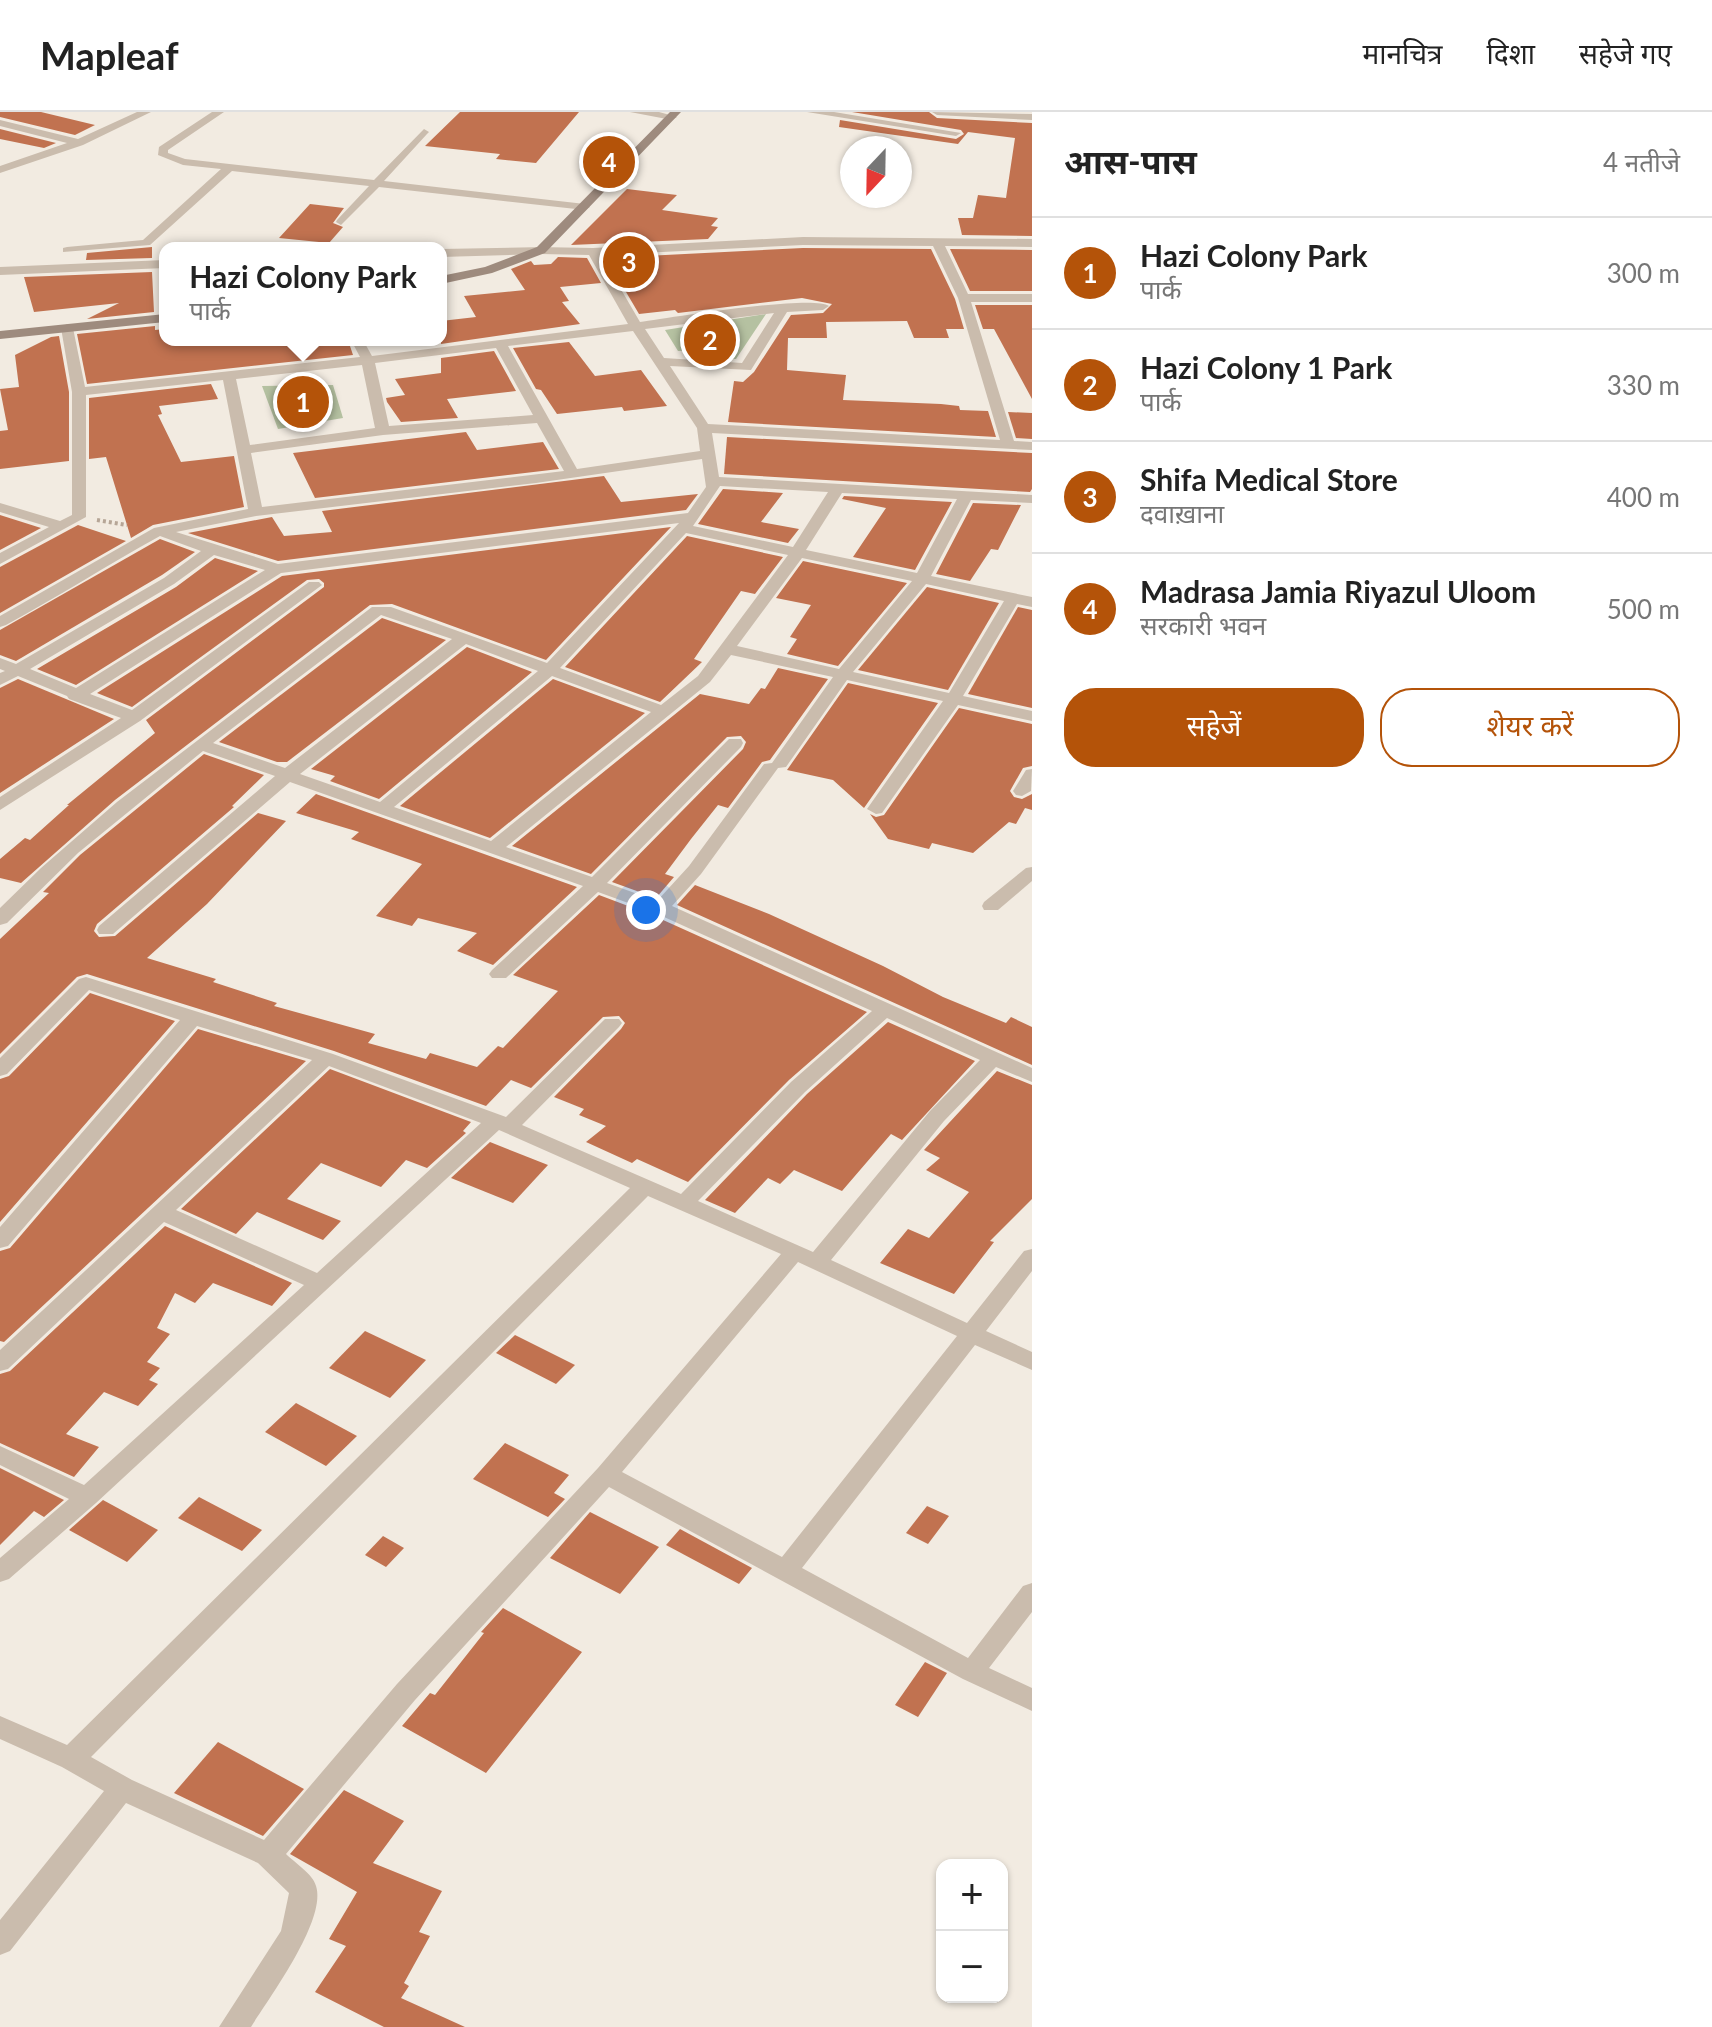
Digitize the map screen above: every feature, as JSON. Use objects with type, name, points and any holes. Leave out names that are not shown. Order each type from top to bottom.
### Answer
[{"type":"main road","points":[[447,279],[488,270],[541,250],[674,114]]},
{"type":"main road","points":[[0,335],[159,319]]},
{"type":"street","points":[[0,170],[79,143],[146,112]]},
{"type":"street","points":[[635,112],[674,114]]},
{"type":"street","points":[[812,112],[956,133]]},
{"type":"street","points":[[937,112],[1032,117]]},
{"type":"street","points":[[0,123],[79,143]]},
{"type":"street","points":[[447,253],[593,252],[803,241],[1032,243]]},
{"type":"street","points":[[937,242],[964,298],[1008,444]]},
{"type":"street","points":[[382,809],[549,670],[709,496],[712,481],[704,428],[636,326],[593,252]]},
{"type":"street","points":[[0,271],[159,264]]},
{"type":"street","points":[[964,298],[1032,298]]},
{"type":"street","points":[[79,392],[368,360],[783,308],[823,306]]},
{"type":"street","points":[[662,362],[746,367],[783,308]]},
{"type":"street","points":[[0,559],[79,517],[79,392],[67,328]]},
{"type":"street","points":[[500,343],[573,474]]},
{"type":"street","points":[[360,346],[368,360],[383,431]]},
{"type":"street","points":[[229,375],[256,512]]},
{"type":"street","points":[[244,450],[383,431],[543,418]]},
{"type":"street","points":[[704,428],[1032,446]]},
{"type":"street","points":[[0,622],[59,591],[114,555],[159,531],[256,512],[573,474],[708,454]]},
{"type":"street","points":[[712,481],[1032,499]]},
{"type":"street","points":[[493,848],[704,679],[798,553],[837,489]]},
{"type":"street","points":[[660,908],[695,870],[844,673],[922,579],[966,495]]},
{"type":"street","points":[[0,507],[60,526]]},
{"type":"street","points":[[159,531],[277,569],[687,523],[798,553],[1032,602]]},
{"type":"street","points":[[0,680],[169,581],[212,550]]},
{"type":"street","points":[[75,696],[277,569]]},
{"type":"street","points":[[0,805],[134,717],[314,585]]},
{"type":"street","points":[[876,809],[954,698],[1013,598]]},
{"type":"street","points":[[0,919],[31,885],[93,830],[377,610],[386,610],[663,711]]},
{"type":"street","points":[[106,930],[287,775],[464,638]]},
{"type":"street","points":[[727,649],[1032,716]]},
{"type":"street","points":[[0,663],[75,696],[134,717]]},
{"type":"street","points":[[499,974],[594,886],[735,743]]},
{"type":"street","points":[[201,744],[660,908],[1032,1076]]},
{"type":"street","points":[[1022,791],[1032,774]]},
{"type":"street","points":[[991,906],[1032,872]]},
{"type":"street","points":[[0,1070],[86,983],[326,1058],[502,1124],[806,1257],[1032,1362]]},
{"type":"street","points":[[682,1205],[798,1087],[886,1009]]},
{"type":"street","points":[[0,1241],[193,1018]]},
{"type":"street","points":[[0,1572],[612,1023]]},
{"type":"street","points":[[0,1363],[326,1058]]},
{"type":"street","points":[[268,1855],[406,1692],[806,1257],[994,1058]]},
{"type":"street","points":[[71,1759],[645,1186]]},
{"type":"street","points":[[163,1213],[320,1283]]},
{"type":"street","points":[[786,1570],[1032,1256]]},
{"type":"street","points":[[0,1455],[87,1497]]},
{"type":"street","points":[[606,1474],[972,1672],[1032,1700]]},
{"type":"street","points":[[972,1672],[1032,1593]]},
{"type":"street","points":[[0,1727],[71,1759],[122,1788],[268,1855],[304,1889],[294,1935],[234,2027]]},
{"type":"street","points":[[0,1942],[122,1788]]},
{"type":"lane","points":[[219,112],[163,149],[163,155],[183,162],[585,207]]},
{"type":"lane","points":[[341,222],[424,132]]},
{"type":"lane","points":[[67,250],[146,243],[230,167]]},
{"type":"path","points":[[79,517],[159,531]]},
{"type":"green space","points":[[766,314],[736,359],[695,357],[697,350],[678,351],[665,330]]},
{"type":"green space","points":[[333,385],[343,418],[278,429],[262,386]]},
{"type":"building","points":[[0,112],[41,112],[95,125],[75,135],[0,117]]},
{"type":"building","points":[[460,112],[579,112],[536,163],[496,159],[500,154],[425,146]]},
{"type":"building","points":[[852,112],[929,112],[937,118],[1032,123],[1032,236],[962,235],[958,218],[973,218],[978,195],[1006,198],[1015,138],[968,132],[958,144],[839,127],[840,120],[956,139],[964,134],[961,130]]},
{"type":"building","points":[[0,129],[56,143],[44,148],[0,139]]},
{"type":"building","points":[[627,189],[677,195],[662,210],[718,218],[711,226],[718,227],[708,239],[571,245]]},
{"type":"building","points":[[310,204],[344,208],[333,223],[343,227],[330,242],[279,238]]},
{"type":"building","points":[[152,247],[152,258],[86,260],[87,253]]},
{"type":"building","points":[[803,248],[931,249],[955,299],[964,329],[946,329],[949,338],[914,338],[907,321],[826,322],[827,338],[788,338],[787,370],[846,375],[843,400],[941,404],[959,406],[960,410],[988,411],[996,437],[728,422],[734,381],[743,382],[754,372],[791,315],[823,313],[832,304],[802,298],[678,313],[675,310],[639,314],[606,258]]},
{"type":"building","points":[[950,249],[1032,250],[1032,291],[970,291]]},
{"type":"building","points":[[558,257],[587,258],[601,283],[560,287],[569,301],[562,302],[580,324],[447,343],[447,320],[476,317],[464,296],[525,290],[511,269],[531,261],[534,265],[551,264]]},
{"type":"building","points":[[152,272],[154,312],[87,319],[119,303],[34,312],[24,277]]},
{"type":"building","points":[[975,305],[1032,305],[1032,399],[994,329],[983,329]]},
{"type":"building","points":[[155,326],[155,330],[159,330],[159,346],[350,346],[353,355],[87,384],[77,334]]},
{"type":"building","points":[[59,336],[69,392],[69,461],[0,469],[0,431],[8,430],[0,389],[19,387],[15,355]]},
{"type":"building","points":[[569,342],[595,376],[641,370],[667,406],[557,414],[541,390],[536,389],[513,348]]},
{"type":"building","points":[[494,351],[516,391],[447,399],[458,418],[401,422],[387,402],[386,398],[405,395],[395,379],[441,373],[441,358]]},
{"type":"building","points":[[211,384],[218,399],[159,406],[162,414],[158,415],[181,462],[234,456],[244,507],[153,525],[131,538],[106,457],[89,459],[89,398]]},
{"type":"building","points":[[1008,412],[1032,413],[1032,439],[1016,438]]},
{"type":"building","points":[[466,432],[477,450],[543,442],[559,469],[315,498],[293,453]]},
{"type":"building","points":[[727,437],[1032,453],[1032,489],[1030,492],[724,474]]},
{"type":"building","points":[[604,476],[621,502],[698,494],[686,510],[278,561],[188,533],[272,517],[284,536],[332,532],[322,511]]},
{"type":"building","points":[[723,489],[783,493],[761,522],[799,529],[788,543],[698,524]]},
{"type":"building","points":[[844,496],[952,502],[915,570],[853,557],[886,508],[842,499]]},
{"type":"building","points":[[973,503],[1021,505],[998,550],[991,549],[970,581],[936,574]]},
{"type":"building","points":[[0,515],[41,528],[0,550]]},
{"type":"building","points":[[78,525],[126,541],[0,613],[0,567]]},
{"type":"building","points":[[671,527],[546,660],[392,604],[370,605],[115,800],[21,883],[0,878],[0,859],[25,838],[30,840],[67,805],[155,733],[146,720],[324,587],[324,583],[319,579],[307,580],[132,707],[97,693],[282,576]]},
{"type":"building","points":[[687,536],[783,557],[755,594],[741,591],[694,659],[702,662],[660,702],[565,667]]},
{"type":"building","points":[[160,539],[195,552],[162,575],[16,661],[0,655],[0,630]]},
{"type":"building","points":[[215,558],[258,571],[76,685],[37,669],[176,587]]},
{"type":"building","points":[[803,561],[907,583],[838,666],[787,654],[797,639],[790,637],[811,605],[776,598]]},
{"type":"building","points":[[927,587],[999,603],[948,690],[858,670]]},
{"type":"building","points":[[1018,607],[1032,610],[1032,708],[968,694]]},
{"type":"building","points":[[382,618],[446,640],[287,762],[277,762],[219,742]]},
{"type":"building","points":[[467,647],[532,672],[379,799],[330,781],[335,776],[311,769]]},
{"type":"building","points":[[778,668],[828,679],[770,760],[762,762],[728,808],[718,805],[691,839],[665,874],[674,877],[656,898],[612,882],[743,749],[746,742],[741,736],[727,737],[591,874],[512,846],[700,694],[749,704],[761,688],[765,689]]},
{"type":"building","points":[[18,679],[114,719],[0,793],[0,688]]},
{"type":"building","points":[[553,679],[645,713],[490,838],[400,806]]},
{"type":"building","points":[[848,683],[938,703],[864,808],[833,780],[787,770]]},
{"type":"building","points":[[959,708],[1032,724],[1032,766],[1023,768],[1010,791],[1014,797],[1022,799],[1032,794],[1032,810],[1025,808],[1016,824],[1009,822],[973,853],[932,843],[929,849],[888,839],[870,814],[876,817],[884,815]]},
{"type":"building","points":[[204,754],[264,775],[234,807],[97,924],[94,931],[99,937],[115,936],[258,813],[286,821],[207,904],[147,958],[216,979],[213,982],[277,1003],[274,1006],[375,1034],[368,1043],[426,1059],[430,1053],[477,1067],[498,1046],[503,1048],[558,991],[513,975],[599,895],[652,915],[867,1012],[789,1080],[688,1182],[637,1159],[632,1163],[586,1142],[606,1126],[579,1115],[584,1109],[554,1097],[621,1029],[625,1023],[619,1016],[603,1017],[531,1088],[511,1080],[486,1106],[334,1051],[87,974],[77,977],[0,1054],[0,939],[49,893],[43,892],[80,855]]},
{"type":"building","points":[[316,794],[577,887],[493,965],[457,951],[477,933],[418,918],[412,926],[376,916],[422,864],[351,839],[359,832],[296,813]]},
{"type":"building","points":[[695,885],[769,914],[943,997],[1006,1023],[1011,1017],[1032,1027],[1032,1065],[677,905]]},
{"type":"building","points":[[90,993],[175,1021],[0,1222],[0,1079],[9,1076]]},
{"type":"building","points":[[888,1022],[975,1061],[902,1140],[891,1134],[842,1191],[794,1170],[780,1184],[768,1178],[735,1213],[705,1200],[807,1094]]},
{"type":"building","points":[[198,1029],[306,1061],[4,1342],[0,1341],[0,1251],[10,1248]]},
{"type":"building","points":[[330,1069],[471,1122],[463,1131],[466,1133],[427,1168],[406,1160],[381,1187],[321,1163],[287,1199],[341,1221],[323,1240],[257,1212],[236,1234],[181,1209]]},
{"type":"building","points":[[997,1071],[1032,1085],[1032,1199],[990,1241],[994,1242],[954,1294],[880,1263],[908,1229],[929,1238],[969,1192],[926,1170],[940,1158],[924,1150]]},
{"type":"building","points":[[490,1142],[548,1165],[513,1203],[451,1178]]},
{"type":"building","points":[[165,1226],[292,1283],[272,1306],[213,1283],[195,1303],[175,1293],[157,1328],[170,1334],[147,1362],[160,1368],[149,1380],[158,1384],[138,1406],[104,1392],[66,1434],[99,1447],[74,1477],[0,1443],[0,1374],[10,1371]]},
{"type":"building","points":[[365,1331],[426,1360],[390,1398],[329,1368]]},
{"type":"building","points":[[515,1335],[575,1365],[556,1384],[496,1353]]},
{"type":"building","points":[[296,1403],[357,1436],[326,1466],[265,1432]]},
{"type":"building","points":[[505,1443],[569,1475],[554,1493],[565,1499],[548,1517],[473,1479]]},
{"type":"building","points":[[0,1468],[64,1500],[44,1517],[34,1511],[0,1545]]},
{"type":"building","points":[[199,1497],[262,1530],[242,1551],[178,1518]]},
{"type":"building","points":[[103,1500],[158,1530],[127,1562],[69,1530]]},
{"type":"building","points":[[927,1506],[949,1516],[928,1544],[906,1533]]},
{"type":"building","points":[[590,1512],[659,1547],[620,1594],[550,1558]]},
{"type":"building","points":[[680,1529],[752,1568],[739,1584],[666,1545]]},
{"type":"building","points":[[383,1536],[404,1548],[386,1567],[365,1555]]},
{"type":"building","points":[[503,1608],[582,1652],[486,1773],[402,1726],[430,1693],[435,1695],[484,1633],[481,1632]]},
{"type":"building","points":[[925,1662],[947,1673],[918,1717],[895,1705]]},
{"type":"building","points":[[218,1742],[304,1789],[263,1836],[174,1793]]},
{"type":"building","points":[[344,1790],[404,1821],[373,1863],[442,1891],[419,1932],[430,1936],[404,1983],[409,1986],[401,1998],[465,2027],[384,2027],[315,1992],[346,1946],[329,1939],[357,1892],[290,1854]]},
{"type":"place","name":"Madrasa Jamia Riyazul Uloom","points":[[609,162]]},
{"type":"place","name":"Shifa Medical Store","points":[[629,262]]},
{"type":"place","name":"Hazi Colony 1 Park","points":[[710,340]]},
{"type":"place","name":"Hazi Colony Park","points":[[303,402]]}]
